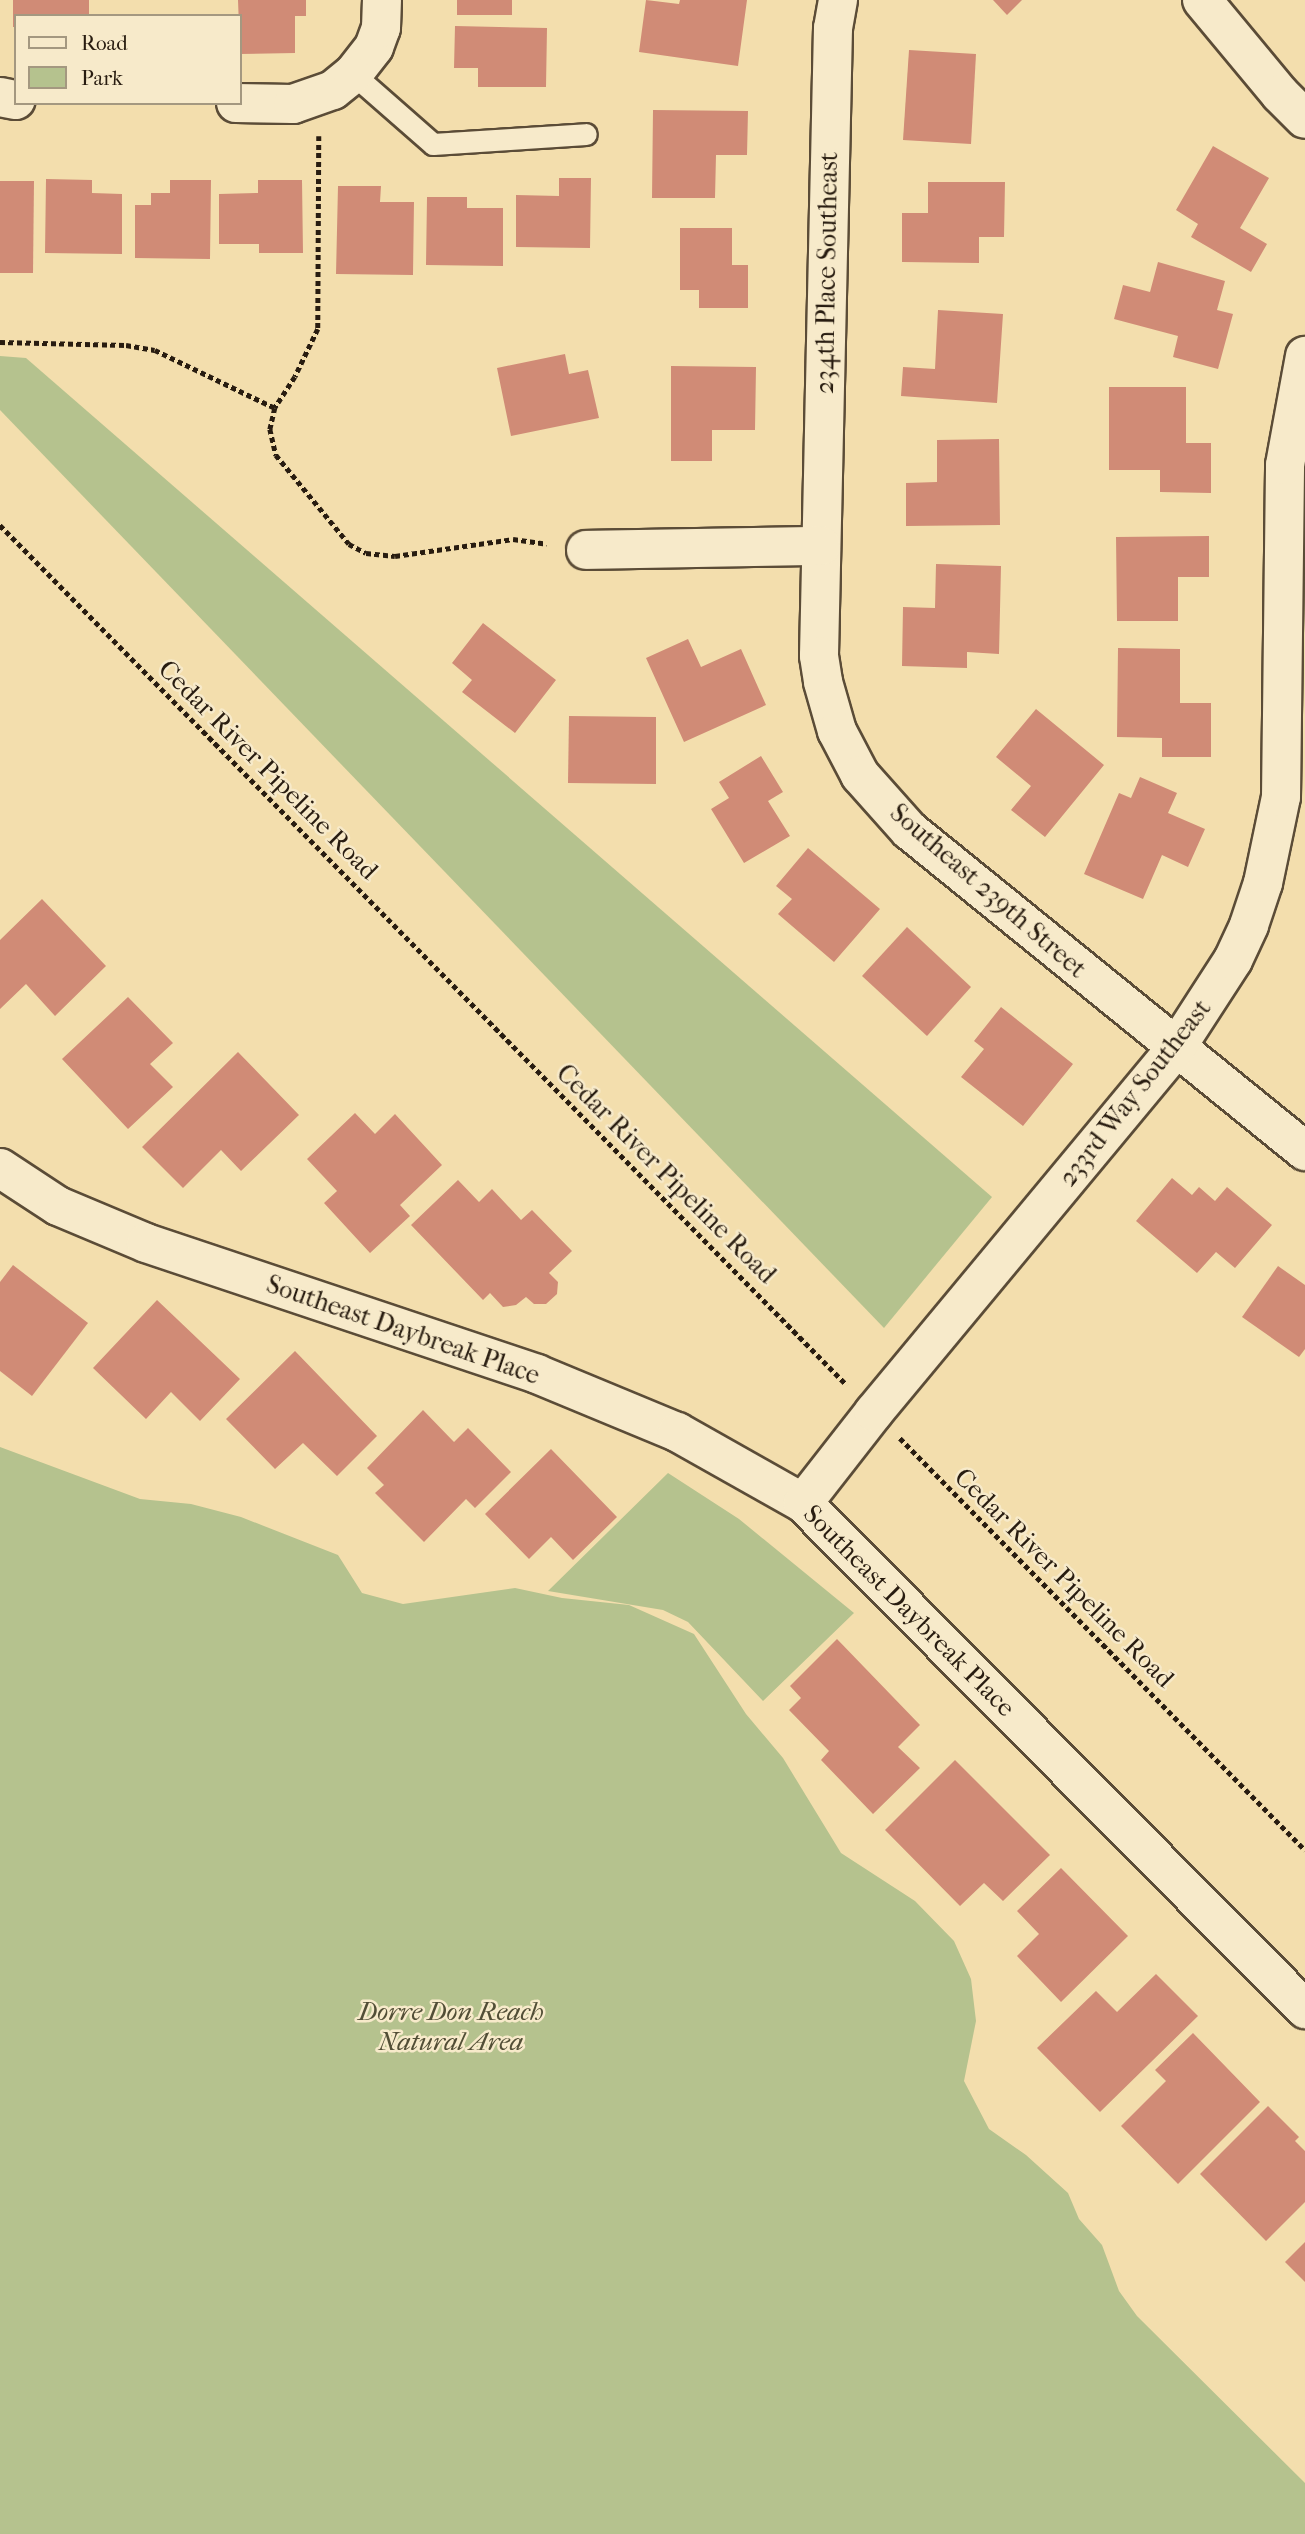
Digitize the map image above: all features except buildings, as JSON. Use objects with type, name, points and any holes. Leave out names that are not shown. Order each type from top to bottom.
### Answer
[{"type":"street","points":[[242,103],[293,104],[319,96],[353,74],[374,47],[381,28],[382,0]]},
{"type":"street","name":"234th Place Southeast","points":[[821,546],[833,28],[838,0]]},
{"type":"street","points":[[1202,0],[1280,94],[1305,118]]},
{"type":"street","name":"233rd Way Southeast","points":[[803,1503],[874,1412],[1176,1048],[1233,960],[1259,894],[1274,839],[1283,751],[1285,465],[1305,356]]},
{"type":"street","points":[[586,550],[821,546]]},
{"type":"street","name":"Southeast 239th Street","points":[[821,546],[822,682],[836,731],[860,775],[909,830],[1305,1151]]},
{"type":"street","name":"Southeast Daybreak Place","points":[[0,1168],[58,1206],[146,1243],[537,1374],[677,1432],[803,1503],[1305,2009]]},
{"type":"lane","points":[[353,74],[433,144],[586,134]]},
{"type":"path","points":[[319,96],[318,329],[295,377],[275,408],[270,429],[276,455],[349,544],[366,553],[395,556],[513,539],[586,550]]},
{"type":"path","points":[[0,342],[126,345],[155,350],[275,408]]},
{"type":"path","name":"Cedar River Pipeline Road","points":[[0,525],[1305,1850]]},
{"type":"green space","points":[[0,356],[26,358],[992,1197],[884,1328],[0,410]]},
{"type":"green space","name":"Dorre Don Reach Natural Area","points":[[0,1447],[140,1499],[191,1504],[241,1517],[338,1555],[362,1593],[403,1604],[515,1588],[562,1598],[629,1605],[694,1634],[746,1714],[783,1758],[841,1853],[915,1901],[954,1941],[971,1979],[976,2021],[964,2081],[989,2129],[1026,2155],[1068,2193],[1079,2219],[1102,2245],[1119,2291],[1137,2316],[1305,2483],[1305,2534],[0,2534]]},
{"type":"green space","points":[[668,1473],[739,1519],[854,1613],[763,1701],[688,1622],[663,1610],[548,1591]]}]
